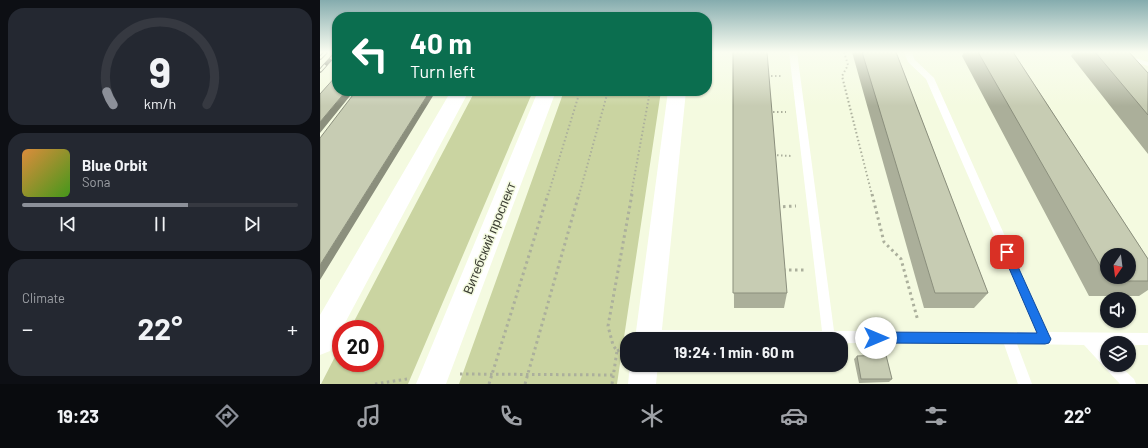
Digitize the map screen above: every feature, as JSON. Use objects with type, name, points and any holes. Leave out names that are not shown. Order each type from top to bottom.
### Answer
[{"type":"main road","points":[[320,340],[457,96]]},
{"type":"main road","name":"Витебский проспект","points":[[433,379],[545,96]]},
{"type":"street","points":[[649,332],[676,96]]},
{"type":"street","points":[[642,384],[643,372]]},
{"type":"lane","points":[[795,70],[828,332]]},
{"type":"lane","points":[[921,70],[930,78],[1045,339]]},
{"type":"lane","points":[[848,337],[1148,339]]},
{"type":"lane","points":[[1008,338],[1025,384]]},
{"type":"lane","points":[[1087,339],[1100,354]]},
{"type":"lane","points":[[1117,372],[1129,384]]},
{"type":"path","points":[[845,70],[842,76],[884,242],[901,259],[922,338]]},
{"type":"path","points":[[489,384],[578,96]]},
{"type":"path","points":[[525,384],[607,96]]},
{"type":"path","points":[[612,384],[617,351],[613,345],[608,326],[649,96]]},
{"type":"path","points":[[781,270],[820,270]]},
{"type":"path","points":[[375,384],[492,373],[614,375]]},
{"type":"green space","points":[[472,96],[531,96],[408,384],[321,384],[332,363],[332,372],[384,372],[384,320],[355,320]]},
{"type":"green space","points":[[562,96],[660,96],[625,332],[620,332],[620,364],[617,384],[459,384]]},
{"type":"building","points":[[733,70],[768,70],[787,293],[733,293]]},
{"type":"building","points":[[867,70],[903,70],[988,293],[935,293]]},
{"type":"building","points":[[988,70],[1025,70],[1148,259],[1148,281],[1136,281],[1136,248],[1100,248],[1100,265]]},
{"type":"building","points":[[1110,70],[1145,70],[1148,73],[1148,115]]},
{"type":"building","points":[[332,81],[332,96],[342,96],[320,122],[320,94]]},
{"type":"building","points":[[352,96],[427,96],[320,265],[320,138]]},
{"type":"building","points":[[886,355],[892,379],[861,379],[857,356]]},
{"type":"route","points":[[876,338],[1045,339],[1007,252]]}]
